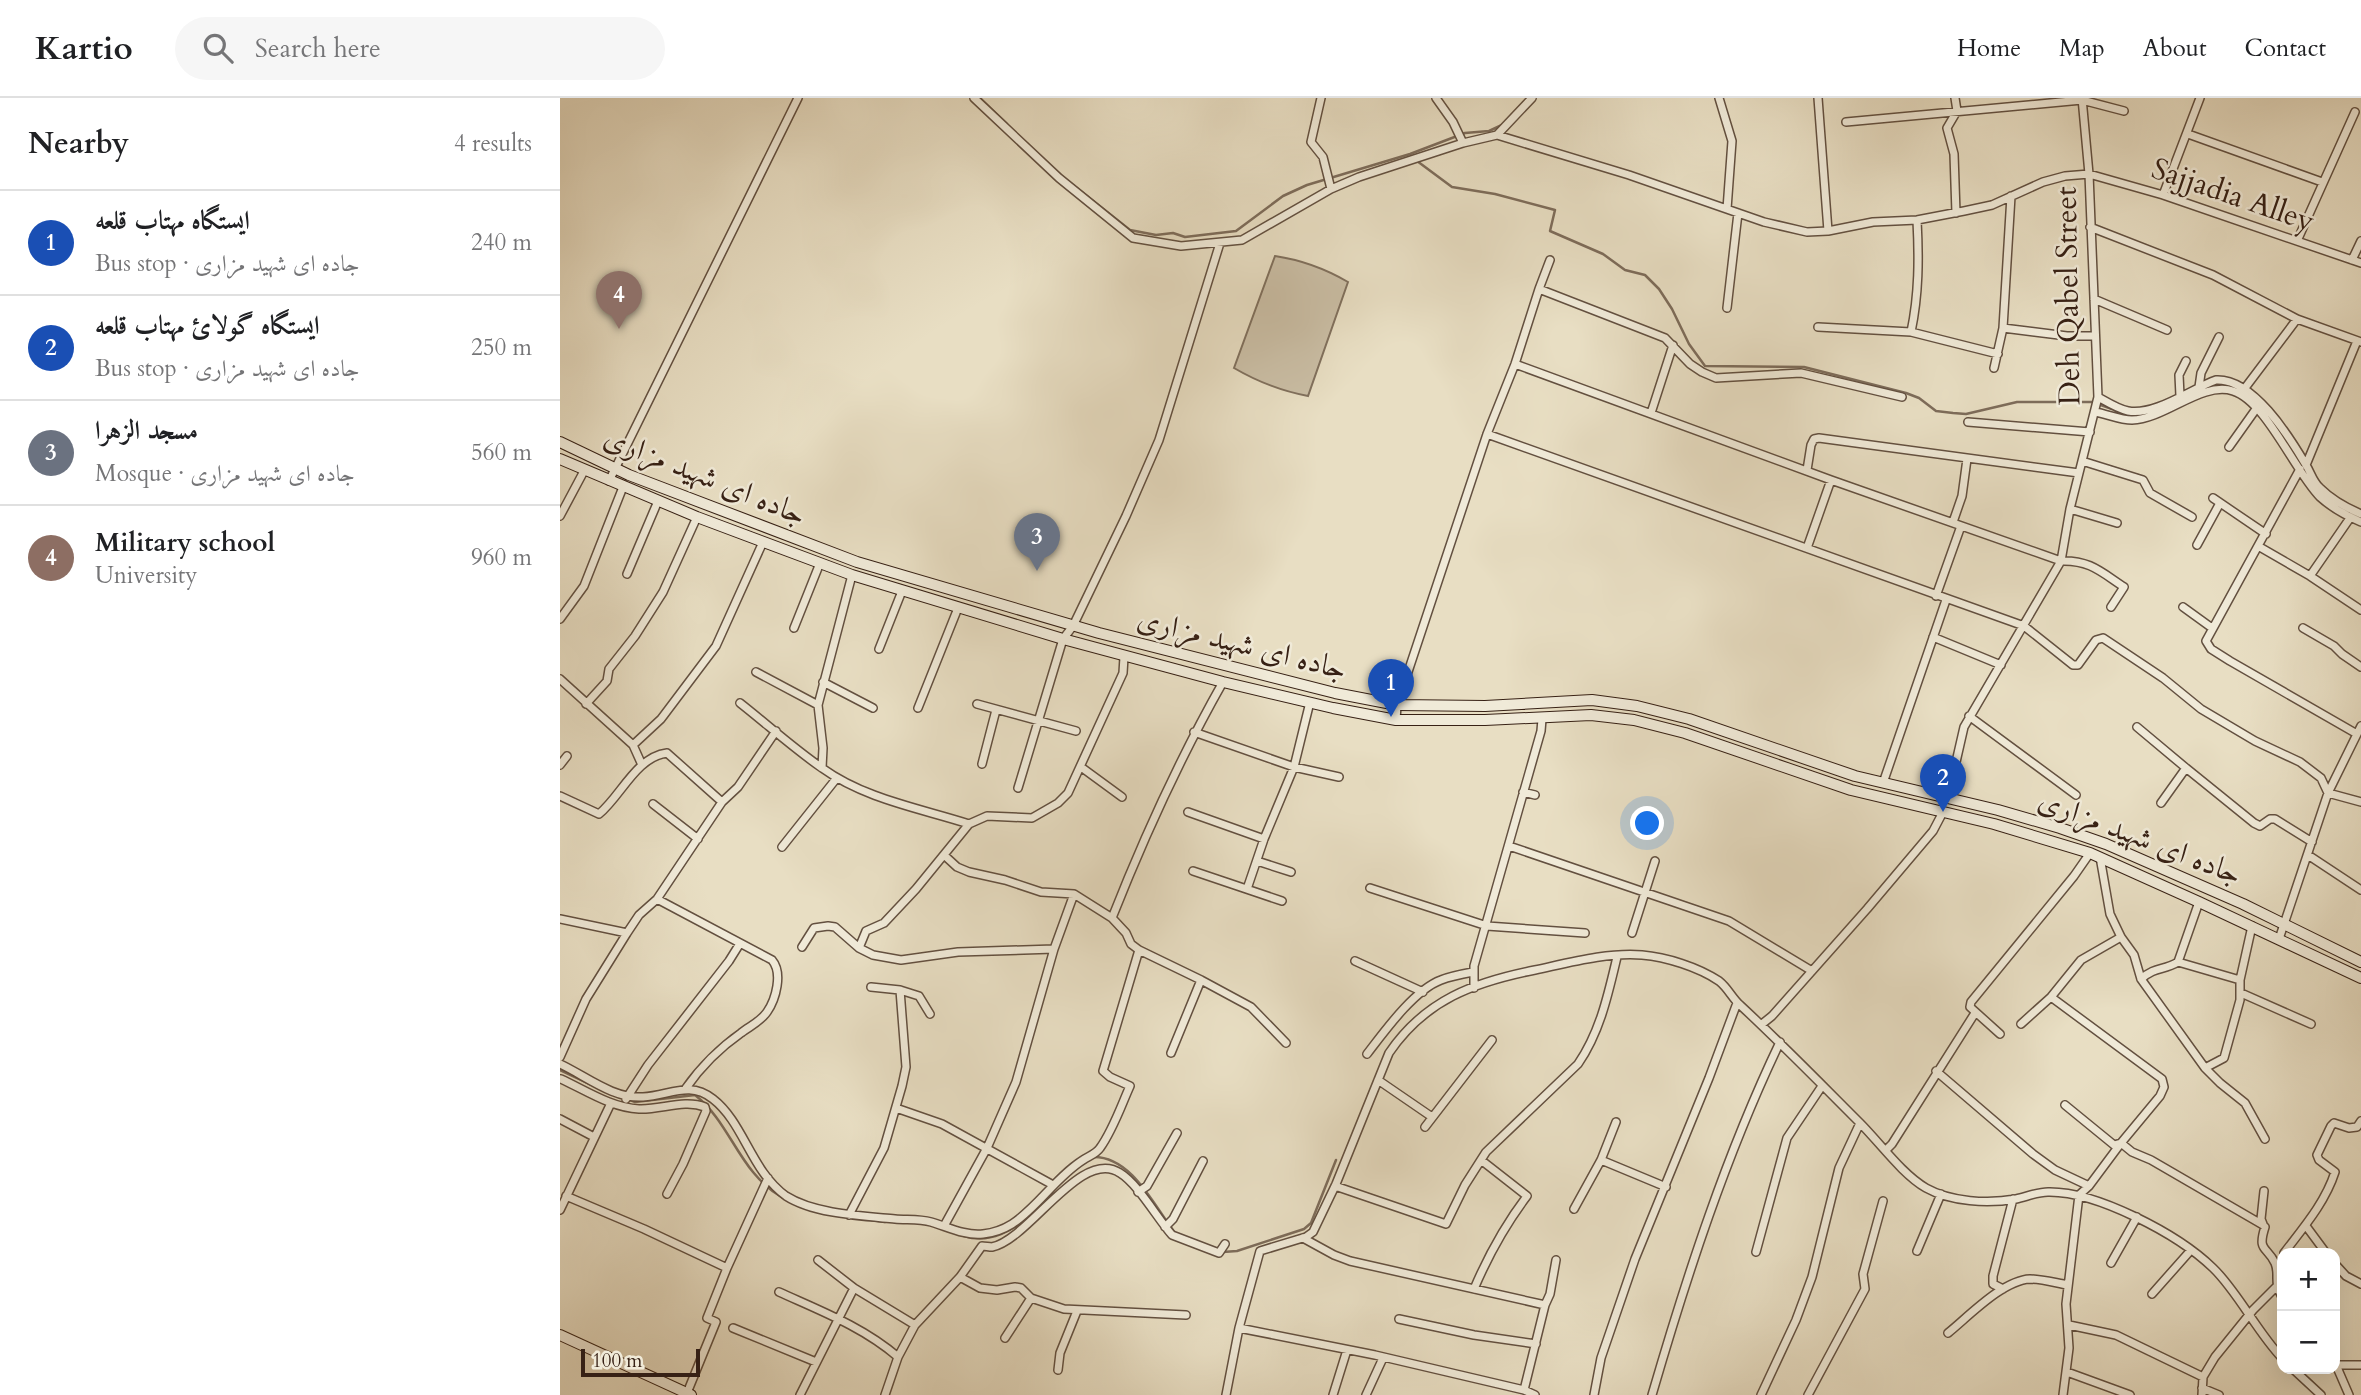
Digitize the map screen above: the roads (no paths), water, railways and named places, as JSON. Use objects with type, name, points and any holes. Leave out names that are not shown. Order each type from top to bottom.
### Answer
[{"type":"main road","name":"جاده ای شهید مزاری","points":[[560,442],[615,468],[857,562],[1073,626],[1335,693],[1397,705],[1485,706],[1592,700],[1637,706],[1689,719],[1782,752],[1883,783],[1948,797],[2060,828],[2106,844],[2361,962]]},
{"type":"main road","name":"جاده ای شهید مزاری","points":[[560,459],[697,517],[852,575],[1124,657],[1223,682],[1396,720],[1542,719],[1591,715],[1634,720],[1685,733],[1851,790],[1943,812],[2090,853],[2361,978]]},
{"type":"main road","points":[[1779,764],[1782,752]]},
{"type":"main road","points":[[560,1335],[689,1394]]},
{"type":"street","points":[[609,481],[798,98]]},
{"type":"street","points":[[974,98],[1059,178],[1133,237],[1181,246],[1242,240],[1331,189],[1359,177],[1463,143],[1497,135],[1629,175],[1785,228],[1807,232],[1956,213],[1992,205],[2054,179],[2089,174]]},
{"type":"street","points":[[1321,98],[1311,142],[1323,157],[1331,189]]},
{"type":"street","points":[[1436,98],[1453,122],[1463,143]]},
{"type":"street","points":[[1497,135],[1532,98]]},
{"type":"street","points":[[1719,98],[1732,141],[1727,209]]},
{"type":"street","points":[[1818,98],[1828,231]]},
{"type":"street","points":[[1955,98],[1957,111],[1947,128],[1954,154],[1956,213]]},
{"type":"street","points":[[2163,195],[2200,98]]},
{"type":"street","points":[[1846,122],[2082,99],[2124,111]]},
{"type":"street","name":"Deh Qabel Street","points":[[1948,797],[1969,716],[2061,561],[2070,509],[2098,397],[2089,174],[2082,99]]},
{"type":"street","points":[[2297,241],[2355,113]]},
{"type":"street","points":[[2188,134],[2322,182]]},
{"type":"street","name":"Sajjadia Alley","points":[[2089,174],[2163,195],[2361,263]]},
{"type":"street","points":[[1994,368],[2003,327],[2011,196]]},
{"type":"street","points":[[1727,308],[1738,213]]},
{"type":"street","points":[[1911,332],[1917,301],[1917,220]]},
{"type":"street","points":[[2090,227],[2213,275],[2297,319],[2359,342],[2303,467],[2206,641],[2211,649],[2357,734]]},
{"type":"street","points":[[2352,260],[2361,241]]},
{"type":"street","points":[[1018,788],[1063,639],[1073,626],[1159,440],[1220,243]]},
{"type":"street","points":[[1396,720],[1397,705],[1487,434],[1550,260]]},
{"type":"street","points":[[1539,289],[1665,338],[1690,364],[1716,378],[1801,373],[1902,397]]},
{"type":"street","points":[[2094,299],[2168,330]]},
{"type":"street","points":[[2245,388],[2297,319]]},
{"type":"street","points":[[1818,327],[1911,332],[1998,354]]},
{"type":"street","points":[[2003,327],[2067,336],[2095,336]]},
{"type":"street","points":[[2199,387],[2201,373],[2219,337]]},
{"type":"street","points":[[1651,414],[1673,345]]},
{"type":"street","points":[[2180,396],[2179,375],[2186,361]]},
{"type":"street","points":[[1514,364],[2061,561],[2091,564],[2124,587],[2111,607]]},
{"type":"street","points":[[2098,397],[2129,411],[2154,408],[2216,380],[2224,379],[2245,388],[2274,418],[2320,496],[2361,522]]},
{"type":"street","points":[[2095,412],[2125,419],[2144,418],[2178,406],[2212,389],[2231,390],[2241,394],[2256,410],[2319,488],[2361,514]]},
{"type":"street","points":[[2229,447],[2256,410]]},
{"type":"street","points":[[1968,422],[2090,432]]},
{"type":"street","points":[[1487,434],[2024,626],[2076,666],[2096,640],[2104,638],[2164,678],[2201,709],[2255,741],[2300,762],[2321,778],[2328,793],[2361,802]]},
{"type":"street","points":[[1807,470],[1811,444],[1814,439],[1819,438],[2079,473]]},
{"type":"street","points":[[1936,596],[1957,524],[1966,459]]},
{"type":"street","points":[[2082,461],[2143,480],[2150,493],[2192,517]]},
{"type":"street","points":[[560,516],[584,471]]},
{"type":"street","points":[[1807,548],[1831,480]]},
{"type":"street","points":[[560,619],[584,586],[623,487]]},
{"type":"street","points":[[627,574],[658,501]]},
{"type":"street","points":[[2197,545],[2216,501],[2266,534]]},
{"type":"street","points":[[2070,509],[2117,523]]},
{"type":"street","points":[[586,704],[607,681],[610,669],[663,593],[697,517]]},
{"type":"street","points":[[2310,576],[2350,517]]},
{"type":"street","points":[[633,745],[661,719],[716,646],[763,542]]},
{"type":"street","points":[[2258,546],[2361,610]]},
{"type":"street","points":[[794,628],[820,563]]},
{"type":"street","points":[[822,768],[823,748],[818,705],[852,575]]},
{"type":"street","points":[[879,649],[902,591]]},
{"type":"street","points":[[1883,783],[1946,600]]},
{"type":"street","points":[[2183,607],[2212,628]]},
{"type":"street","points":[[918,708],[958,608]]},
{"type":"street","points":[[2303,628],[2334,646],[2361,667]]},
{"type":"street","points":[[1933,637],[2001,665]]},
{"type":"street","points":[[859,947],[866,931],[884,923],[969,824],[987,816],[1032,818],[1058,803],[1068,793],[1123,673],[1124,657]]},
{"type":"street","points":[[756,672],[818,705]]},
{"type":"street","points":[[560,679],[633,745],[642,765]]},
{"type":"street","points":[[823,682],[873,708]]},
{"type":"street","points":[[1112,918],[1159,806],[1194,732],[1223,682]]},
{"type":"street","points":[[1247,889],[1264,839],[1294,767],[1310,702]]},
{"type":"street","points":[[740,703],[776,731],[784,741],[836,779],[878,797],[969,824]]},
{"type":"street","points":[[977,704],[1076,731]]},
{"type":"street","points":[[982,764],[996,710]]},
{"type":"street","points":[[1969,716],[2076,795]]},
{"type":"street","points":[[1474,986],[1473,972],[1541,731],[1542,719]]},
{"type":"street","points":[[2279,939],[2286,925],[2328,793],[2361,726]]},
{"type":"street","points":[[2137,727],[2254,823],[2260,826],[2270,819],[2276,820],[2312,842]]},
{"type":"street","points":[[560,1057],[586,999],[627,933],[639,915],[657,900],[722,802],[738,787],[776,731]]},
{"type":"street","points":[[1194,732],[1294,767],[1339,777]]},
{"type":"street","points":[[560,796],[599,814],[642,765],[659,754],[667,753],[722,802]]},
{"type":"street","points":[[560,765],[566,757]]},
{"type":"street","points":[[1081,767],[1122,797]]},
{"type":"street","points":[[2161,803],[2186,768]]},
{"type":"street","points":[[782,847],[836,779]]},
{"type":"street","points":[[1523,792],[1535,795]]},
{"type":"street","points":[[653,804],[698,839]]},
{"type":"street","points":[[1188,812],[1264,839]]},
{"type":"street","points":[[1766,1020],[1933,831],[1943,812]]},
{"type":"street","points":[[1509,846],[1729,921],[1812,971]]},
{"type":"street","points":[[2000,1034],[1975,1013],[1970,1002],[2090,853]]},
{"type":"street","points":[[944,855],[957,867],[969,872],[1041,892],[1074,894],[1112,918],[1126,933],[1131,944],[1139,950],[1251,1007],[1286,1043]]},
{"type":"street","points":[[2308,855],[2361,890]]},
{"type":"street","points":[[2100,858],[2110,914],[2121,937],[2134,955],[2141,979],[2205,1068],[2245,1103],[2265,1139]]},
{"type":"street","points":[[1257,861],[1291,872]]},
{"type":"street","points":[[1632,933],[1655,861]]},
{"type":"street","points":[[1193,871],[1282,901]]},
{"type":"street","points":[[1370,888],[1487,926],[1585,933]]},
{"type":"street","points":[[944,1226],[987,1148],[1016,1082],[1054,949],[1074,894]]},
{"type":"street","points":[[657,900],[772,960],[777,966],[778,979],[767,1012],[758,1022],[725,1045],[686,1088]]},
{"type":"street","points":[[2141,979],[2153,969],[2170,967],[2178,962],[2199,902]]},
{"type":"street","points":[[560,920],[627,933]]},
{"type":"street","points":[[802,947],[814,928],[828,926],[835,927],[873,955],[901,960],[958,952],[1054,949]]},
{"type":"street","points":[[2205,1068],[2224,1058],[2241,993],[2240,980],[2252,926]]},
{"type":"street","points":[[2021,1024],[2051,997],[2081,960],[2121,937]]},
{"type":"street","points":[[623,1106],[648,1065],[739,945]]},
{"type":"street","points":[[884,1395],[898,1357],[915,1325],[960,1276],[982,1246],[993,1247],[1029,1223],[1094,1163],[1130,1086],[1103,1071],[1139,950]]},
{"type":"street","points":[[1226,1395],[1239,1328],[1260,1251],[1303,1238],[1313,1232],[1335,1186],[1389,1053],[1415,1022],[1445,999],[1474,986],[1594,958],[1643,955],[1708,975],[1728,989],[1737,1003],[1766,1020],[1780,1042],[1860,1123],[1889,1147],[1922,1185],[1941,1194],[1967,1200],[2013,1199],[2047,1192],[2079,1195],[2137,1217],[2214,1268],[2251,1313],[2277,1351]]},
{"type":"street","points":[[1335,1186],[1446,1224],[1481,1160],[1578,1065],[1588,1050],[1605,1007],[1617,957]]},
{"type":"street","points":[[1356,961],[1423,992]]},
{"type":"street","points":[[2178,962],[2240,980]]},
{"type":"street","points":[[1367,1054],[1395,1019],[1423,992],[1438,981],[1473,972]]},
{"type":"street","points":[[1171,1053],[1201,980]]},
{"type":"street","points":[[871,987],[900,990],[919,996],[930,1014]]},
{"type":"street","points":[[849,1215],[884,1148],[906,1067],[900,990]]},
{"type":"street","points":[[2241,993],[2311,1024]]},
{"type":"street","points":[[2051,997],[2162,1079],[2164,1087],[2160,1096],[2088,1188],[2079,1195],[2066,1304],[2069,1325],[2063,1395]]},
{"type":"street","points":[[1594,1395],[1601,1358],[1635,1259],[1666,1187],[1737,1003]]},
{"type":"street","points":[[1889,1147],[1975,1013]]},
{"type":"street","points":[[1425,1127],[1492,1040]]},
{"type":"street","points":[[1652,1395],[1706,1222],[1741,1130],[1780,1042]]},
{"type":"street","points":[[560,1064],[627,1096],[641,1098],[686,1088],[697,1090],[713,1099],[730,1118],[755,1162],[768,1178],[787,1196],[810,1206],[849,1215],[928,1221],[980,1235],[995,1232],[1013,1223],[1053,1185],[1094,1163],[1121,1173],[1172,1235],[1219,1253],[1225,1244]]},
{"type":"street","points":[[1936,1072],[2033,1154],[2088,1188]]},
{"type":"street","points":[[561,1079],[623,1106],[648,1109],[693,1102],[706,1109],[667,1194]]},
{"type":"street","points":[[1378,1080],[1433,1116]]},
{"type":"street","points":[[1756,1252],[1787,1138],[1822,1086]]},
{"type":"street","points":[[560,1210],[611,1102]]},
{"type":"street","points":[[2065,1105],[2114,1145],[2121,1143]]},
{"type":"street","points":[[896,1108],[942,1124],[1053,1185]]},
{"type":"street","points":[[560,1119],[594,1137]]},
{"type":"street","points":[[2288,1248],[2306,1226],[2336,1172],[2319,1160],[2317,1154],[2331,1126],[2334,1123],[2357,1128],[2361,1121]]},
{"type":"street","points":[[1574,1209],[1601,1160],[1616,1122]]},
{"type":"street","points":[[1761,1395],[1807,1292],[1817,1263],[1839,1168],[1860,1123]]},
{"type":"street","points":[[1138,1192],[1147,1186],[1177,1133]]},
{"type":"street","points":[[2121,1143],[2132,1152],[2263,1225]]},
{"type":"street","points":[[1474,1289],[1510,1218],[1527,1196],[1481,1160]]},
{"type":"street","points":[[1601,1160],[1666,1187]]},
{"type":"street","points":[[1165,1227],[1173,1219],[1203,1161]]},
{"type":"street","points":[[689,1394],[716,1322],[707,1318],[768,1178]]},
{"type":"street","points":[[2219,1395],[2202,1391],[2203,1377],[2215,1357],[2276,1287],[2276,1264],[2263,1249],[2261,1238],[2265,1227],[2261,1219],[2264,1191]]},
{"type":"street","points":[[1917,1251],[1941,1194]]},
{"type":"street","points":[[566,1196],[727,1268]]},
{"type":"street","points":[[2003,1289],[1993,1284],[1993,1276],[2013,1199]]},
{"type":"street","points":[[1808,1395],[1865,1289],[1863,1274],[1883,1201]]},
{"type":"street","points":[[2111,1263],[2137,1217]]},
{"type":"street","points":[[2306,1226],[2322,1248]]},
{"type":"street","points":[[1303,1238],[1350,1261],[1545,1305]]},
{"type":"street","points":[[2152,1294],[2190,1250]]},
{"type":"street","points":[[818,1260],[854,1288],[915,1325]]},
{"type":"street","points":[[1524,1390],[1550,1294],[1556,1260]]},
{"type":"street","points":[[2340,1269],[2361,1284]]},
{"type":"street","points":[[960,1276],[980,1288],[1021,1288],[1031,1298],[1077,1311],[1186,1315]]},
{"type":"street","points":[[1948,1334],[2003,1289],[2029,1279],[2068,1285]]},
{"type":"street","points":[[800,1395],[854,1288]]},
{"type":"street","points":[[779,1292],[838,1317],[879,1341],[898,1357]]},
{"type":"street","points":[[1005,1338],[1031,1298]]},
{"type":"street","points":[[1058,1370],[1060,1353],[1077,1311]]},
{"type":"street","points":[[1399,1319],[1474,1335],[1536,1344]]},
{"type":"street","points":[[2069,1325],[2116,1335],[2203,1377]]},
{"type":"street","points":[[733,1328],[816,1362]]},
{"type":"street","points":[[1239,1328],[1383,1358],[1524,1390],[1535,1395]]},
{"type":"street","points":[[1333,1395],[1347,1350]]},
{"type":"street","points":[[1366,1395],[1383,1358]]},
{"type":"street","points":[[2340,1365],[2361,1365]]},
{"type":"street","points":[[2067,1372],[2130,1395]]},
{"type":"street","points":[[2298,1374],[2321,1395]]},
{"type":"street","points":[[2340,1374],[2349,1395]]},
{"type":"waterway","points":[[980,98],[1007,124]]},
{"type":"waterway","points":[[1073,185],[1130,230],[1156,235],[1173,233],[1185,237],[1236,231],[1283,196],[1307,185],[1410,154],[1465,133],[1489,131],[1504,124],[1523,103]]},
{"type":"waterway","points":[[1417,161],[1452,187],[1495,194],[1555,210],[1550,231],[1603,254],[1625,270],[1645,275],[1659,289],[1689,344],[1705,366],[1804,367],[1906,393],[1919,398],[1936,411],[1953,413],[1966,414],[2017,402],[2092,402],[2112,409]]},
{"type":"waterway","points":[[2204,389],[2225,384]]},
{"type":"waterway","points":[[2282,436],[2306,471]]},
{"type":"waterway","points":[[560,1070],[592,1085]]},
{"type":"waterway","points":[[628,1099],[635,1102],[695,1095],[718,1120],[755,1175],[783,1198]]},
{"type":"waterway","points":[[1094,1157],[1108,1159],[1131,1174],[1175,1233]]},
{"type":"waterway","points":[[1223,1252],[1237,1251],[1304,1229],[1311,1223],[1336,1160]]},
{"type":"waterway","points":[[964,1236],[983,1238],[1001,1234],[1018,1225],[1032,1212]]},
{"type":"waterway","points":[[871,1220],[885,1222]]},
{"type":"place","name":"Military school","points":[[619,329]]},
{"type":"place","name":"مسجد الزهرا","points":[[1037,571]]},
{"type":"place","name":"ایستگاه مهتاب قلعه","points":[[1391,717]]},
{"type":"place","name":"ایستگاه گولائ مهتاب قلعه","points":[[1943,812]]}]
